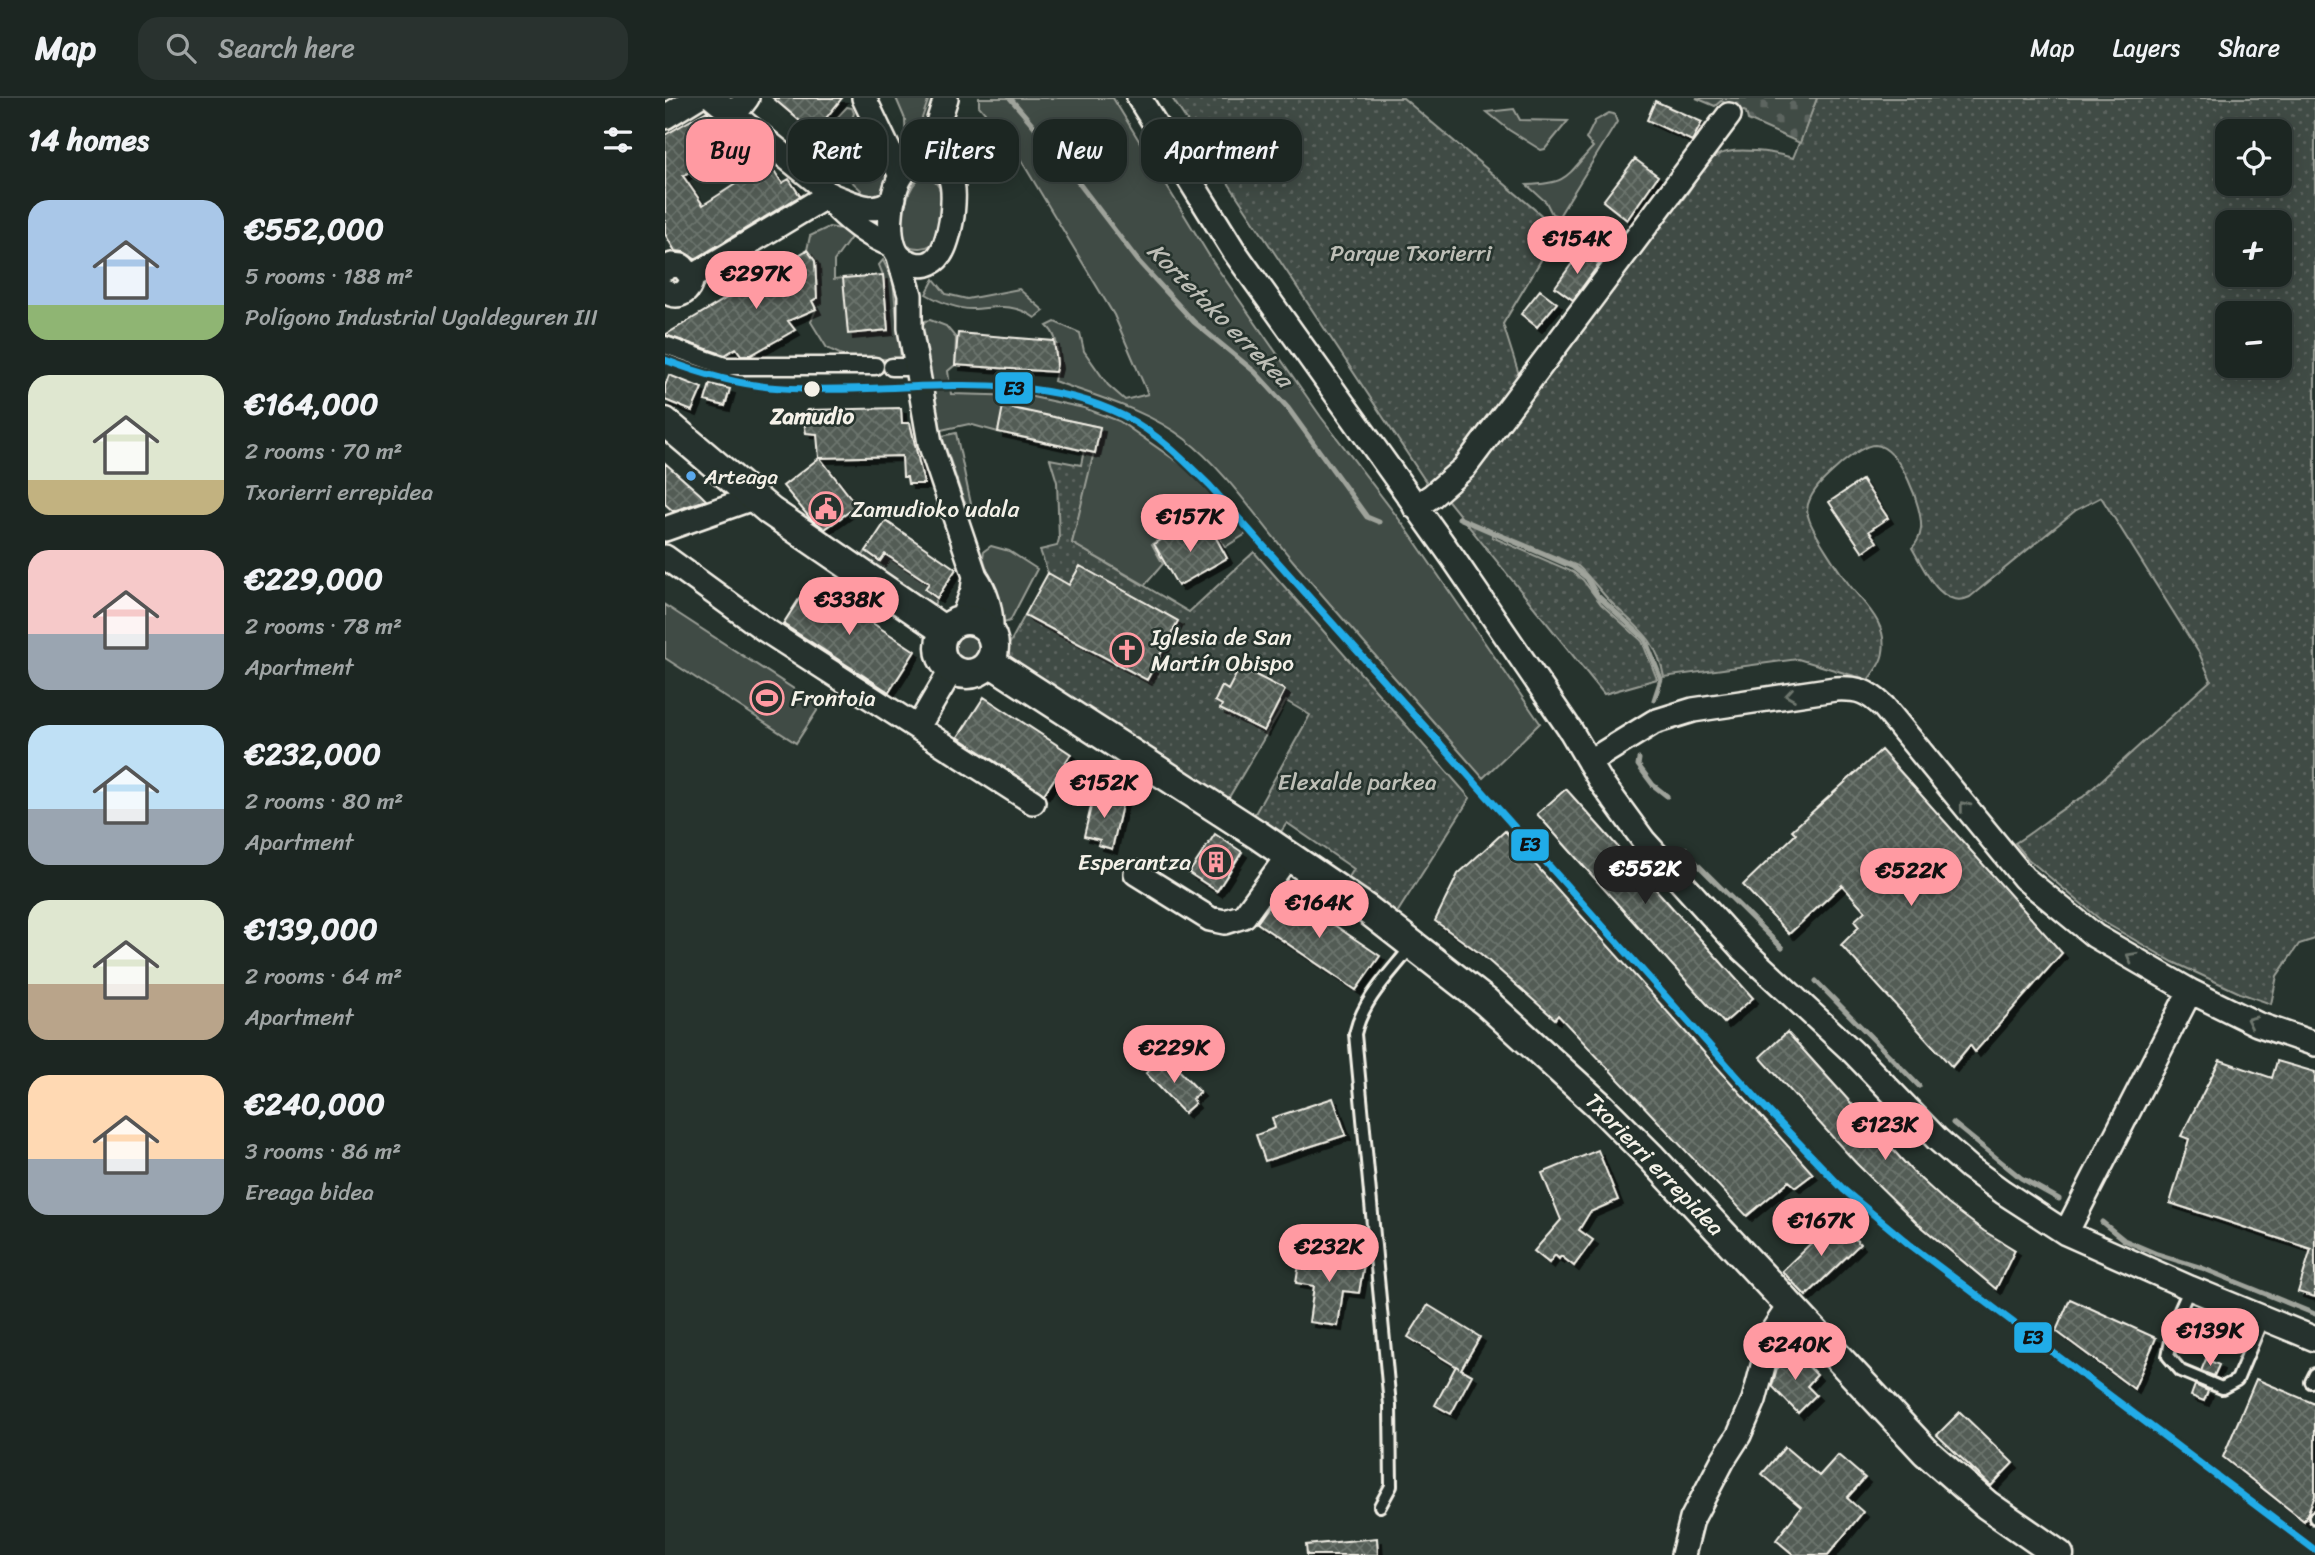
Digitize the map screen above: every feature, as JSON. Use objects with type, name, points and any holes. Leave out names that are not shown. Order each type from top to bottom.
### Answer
[{"type":"street","points":[[665,117],[695,98]]},
{"type":"street","points":[[713,98],[741,106],[830,194],[839,209],[857,226],[915,264],[931,262]]},
{"type":"street","points":[[864,98],[874,119]]},
{"type":"street","points":[[939,119],[946,98]]},
{"type":"street","points":[[1139,98],[1234,251],[1540,685],[1601,782],[1644,841],[1742,949],[1853,1052],[1937,1139],[2012,1199],[2066,1233],[2315,1339]]},
{"type":"street","points":[[1415,507],[1464,468],[1729,115]]},
{"type":"street","points":[[887,147],[901,176],[894,198],[890,232],[910,295],[910,328],[927,433],[975,576],[987,595],[992,620],[991,648],[977,672],[968,674],[952,669],[941,656],[940,647],[973,590],[975,576]]},
{"type":"street","points":[[910,295],[931,262],[943,253],[947,246],[954,190],[951,182]]},
{"type":"street","points":[[830,194],[861,207],[875,209],[887,206],[894,198]]},
{"type":"street","points":[[667,298],[686,292],[692,277],[830,194]]},
{"type":"street","points":[[666,266],[682,266],[692,277]]},
{"type":"street","points":[[665,345],[725,366],[891,366]]},
{"type":"street","points":[[665,422],[753,498],[953,626],[980,624],[991,648]]},
{"type":"street","points":[[665,530],[753,498]]},
{"type":"street","points":[[665,557],[764,629],[1033,802]]},
{"type":"street","name":"Txorierri errepidea","points":[[991,648],[1135,758],[1368,910],[1486,1002],[1599,1105],[1652,1158],[1926,1452],[1987,1505],[2059,1555]]},
{"type":"street","points":[[918,727],[952,669]]},
{"type":"street","points":[[1589,762],[1654,722],[1693,710],[1854,688],[1871,695],[1884,707],[2024,878],[2095,936],[2190,992],[2257,1024],[2315,1044]]},
{"type":"street","points":[[1136,873],[1210,919],[1225,922],[1244,916],[1288,856]]},
{"type":"street","points":[[2066,1233],[2190,992]]},
{"type":"street","points":[[1683,1555],[1692,1519],[1739,1435],[1754,1400],[1772,1332],[1790,1305]]},
{"type":"lane","points":[[1095,778],[1120,774],[1135,758]]},
{"type":"lane","points":[[1380,1506],[1391,1486],[1390,1405],[1355,1034],[1359,1017],[1378,988],[1413,945]]},
{"type":"lane","points":[[2190,1288],[2175,1321],[2168,1356],[2181,1371],[2222,1388],[2237,1380],[2263,1318]]},
{"type":"green space","points":[[896,98],[929,98],[922,119],[905,119]]},
{"type":"green space","points":[[979,98],[1113,98],[1126,119],[1033,119],[1033,180],[1019,157],[1019,119],[990,119],[979,106]]},
{"type":"green space","name":"Parque Txorierri","points":[[1172,98],[1403,98],[1559,230],[1503,324],[1521,381],[1452,472],[1430,488],[1228,182],[1302,182],[1302,119],[1186,119]]},
{"type":"green space","points":[[1696,98],[1817,98],[1800,143],[1748,120],[1746,112],[1721,101],[1715,106]]},
{"type":"green space","points":[[1817,98],[2315,98],[2315,939],[2299,944],[2277,976],[2271,1004],[2240,993],[2173,962],[2102,921],[2028,859],[2015,843],[2083,797],[2211,680],[2199,653],[2101,497],[2076,510],[1970,597],[1960,600],[1942,593],[1928,576],[1912,548],[1918,540],[1921,519],[1914,493],[1893,456],[1884,448],[1875,445],[1866,447],[1842,463],[1816,489],[1808,504],[1807,514],[1827,551],[1873,614],[1882,632],[1882,656],[1868,680],[1798,659],[1664,677],[1650,641],[1578,566],[1494,531],[1492,537],[1573,572],[1583,580],[1601,604],[1642,641],[1657,679],[1604,694],[1441,492],[1658,221],[1680,203],[1708,163],[1724,152],[1737,150],[1793,158]]},
{"type":"green space","points":[[847,107],[852,108],[852,119],[835,119]]},
{"type":"green space","points":[[1514,109],[1520,120],[1568,121],[1545,149],[1541,150],[1487,112]]},
{"type":"green space","points":[[1609,113],[1614,114],[1617,122],[1559,216],[1552,214],[1546,202],[1527,185],[1560,180],[1572,171],[1593,147],[1586,139],[1595,121]]},
{"type":"green space","points":[[1127,121],[1141,144],[1141,182],[1164,182],[1213,262],[1321,417],[1405,527],[1540,723],[1483,778],[1200,451],[1155,420],[1122,405],[1054,381],[1057,345],[1047,326],[1055,322],[1080,333],[1084,351],[1108,385],[1125,400],[1148,394],[1114,315],[1034,182],[1127,182]]},
{"type":"green space","points":[[852,182],[886,182],[883,196],[855,198],[861,190]]},
{"type":"green space","points":[[916,182],[934,182],[942,199],[938,229],[933,244],[927,247],[907,246],[905,238],[904,211]]},
{"type":"green space","points":[[829,227],[841,229],[852,236],[834,261],[834,279],[843,278],[888,330],[883,275],[879,265],[883,260],[893,281],[901,359],[850,359],[827,348],[811,322],[816,309],[812,301],[817,298],[815,261],[807,250],[810,236]]},
{"type":"green space","points":[[934,279],[946,294],[967,299],[1019,289],[1044,311],[1035,318],[1013,308],[956,307],[926,294]]},
{"type":"green space","points":[[930,320],[946,326],[956,338],[955,365],[948,371],[951,394],[1028,396],[1084,408],[1119,421],[1182,465],[1228,511],[1246,534],[1225,547],[1212,526],[1195,516],[1152,544],[1163,564],[1145,585],[1072,543],[1100,427],[1004,407],[998,432],[969,424],[941,430],[922,327],[925,321]]},
{"type":"green space","points":[[956,433],[971,504],[967,505],[942,436]]},
{"type":"green space","name":"Elexalde parkea","points":[[1084,450],[1095,453],[1072,543],[1189,612],[1254,552],[1470,798],[1395,916],[1346,882],[1354,869],[1287,823],[1278,836],[1252,819],[1310,715],[1286,701],[1225,804],[1004,654],[1025,615],[1178,621],[1080,566],[1069,585],[1048,573],[1040,550],[1057,546],[1059,539],[1057,482],[1050,459],[1081,465]]},
{"type":"green space","points":[[991,546],[1009,551],[1037,569],[1010,621],[1004,623],[983,557],[984,551]]},
{"type":"green space","points":[[866,551],[880,561],[885,554],[929,583],[925,589],[937,598],[934,605],[862,557]]},
{"type":"green space","points":[[665,605],[820,706],[796,743],[665,658]]},
{"type":"green space","points":[[967,633],[978,637],[982,648],[978,659],[967,663],[956,659],[952,648],[956,637]]},
{"type":"building","points":[[773,98],[842,98],[825,119],[798,119]]},
{"type":"building","points":[[1655,101],[1702,122],[1692,141],[1647,120]]},
{"type":"building","points":[[707,111],[712,119],[693,119]]},
{"type":"building","points":[[686,123],[686,174],[683,176],[703,205],[739,182],[774,182],[775,172],[782,183],[788,180],[791,182],[800,196],[695,259],[684,252],[675,251],[665,234],[665,135]]},
{"type":"building","points":[[1635,159],[1658,176],[1627,220],[1603,201]]},
{"type":"building","points":[[807,250],[815,261],[817,298],[812,301],[816,309],[788,321],[795,330],[751,355],[741,355],[736,348],[725,355],[665,335]]},
{"type":"building","points":[[1581,251],[1599,264],[1573,300],[1555,287]]},
{"type":"building","points":[[883,275],[888,330],[848,334],[843,278]]},
{"type":"building","points":[[1540,290],[1557,303],[1537,327],[1521,314]]},
{"type":"building","points":[[958,333],[1054,341],[1057,364],[1055,372],[955,365]]},
{"type":"building","points":[[669,375],[702,388],[692,411],[665,400],[665,386]]},
{"type":"building","points":[[710,384],[730,389],[725,406],[705,401]]},
{"type":"building","points":[[1003,406],[1100,427],[1095,453],[998,432]]},
{"type":"building","points":[[901,408],[902,423],[910,423],[924,484],[908,484],[907,477],[903,477],[902,456],[820,458],[857,506],[825,529],[809,517],[783,486],[819,458],[817,434],[806,433],[803,416],[808,410]]},
{"type":"building","points":[[665,463],[706,500],[673,511],[665,504]]},
{"type":"building","points":[[1862,480],[1888,518],[1869,531],[1877,542],[1863,552],[1829,502]]},
{"type":"building","points":[[886,521],[956,569],[937,598],[925,589],[929,583],[885,554],[880,561],[866,551]]},
{"type":"building","points":[[1186,526],[1193,538],[1210,527],[1227,558],[1178,586],[1154,544]]},
{"type":"building","name":"Iglesia de San Martín Obispo","points":[[1080,566],[1178,621],[1147,680],[1025,615],[1048,573],[1069,585]]},
{"type":"building","points":[[810,582],[915,651],[889,692],[783,624]]},
{"type":"building","points":[[1240,667],[1285,690],[1264,731],[1220,709],[1222,705],[1215,701],[1222,686],[1228,690]]},
{"type":"building","points":[[984,697],[1071,754],[1044,794],[958,737]]},
{"type":"building","points":[[1881,750],[2062,953],[1975,1052],[1970,1045],[1952,1067],[1841,945],[1859,927],[1854,921],[1865,911],[1842,885],[1789,934],[1743,885],[1796,834],[1792,830]]},
{"type":"building","points":[[1566,789],[1753,998],[1724,1023],[1537,814]]},
{"type":"building","points":[[1094,794],[1123,801],[1112,849],[1098,845],[1100,840],[1084,836]]},
{"type":"building","points":[[1505,831],[1813,1174],[1796,1187],[1789,1181],[1747,1216],[1558,1015],[1555,1019],[1481,954],[1435,921],[1458,874]]},
{"type":"building","name":"Esperantza","points":[[1215,834],[1242,852],[1217,891],[1189,873]]},
{"type":"building","points":[[1281,889],[1380,956],[1356,990],[1257,923]]},
{"type":"building","points":[[1787,1032],[1912,1171],[1948,1204],[2015,1250],[1996,1289],[1916,1222],[1856,1163],[1760,1057]]},
{"type":"building","points":[[2220,1060],[2272,1078],[2277,1061],[2315,1072],[2315,1297],[2298,1292],[2311,1249],[2170,1203],[2189,1139],[2181,1136]]},
{"type":"building","points":[[1170,1061],[1200,1092],[1192,1099],[1195,1103],[1184,1113],[1146,1073],[1157,1063],[1162,1069]]},
{"type":"building","points":[[1333,1098],[1346,1135],[1265,1161],[1256,1135],[1275,1128],[1272,1118]]},
{"type":"building","points":[[1598,1150],[1618,1200],[1590,1212],[1579,1230],[1593,1240],[1574,1266],[1561,1256],[1559,1259],[1555,1255],[1549,1263],[1534,1251],[1561,1220],[1542,1173]]},
{"type":"building","points":[[1836,1219],[1860,1244],[1806,1296],[1782,1271]]},
{"type":"building","points":[[1301,1252],[1348,1260],[1349,1255],[1365,1258],[1359,1293],[1343,1291],[1338,1326],[1309,1322],[1314,1286],[1296,1283]]},
{"type":"building","points":[[2070,1299],[2156,1338],[2134,1389],[2056,1331]]},
{"type":"building","points":[[1428,1305],[1480,1337],[1461,1369],[1472,1375],[1451,1414],[1435,1405],[1456,1366],[1408,1337]]},
{"type":"building","points":[[1794,1351],[1817,1375],[1807,1386],[1816,1395],[1798,1413],[1772,1386],[1777,1368]]},
{"type":"building","points":[[2206,1359],[2219,1365],[2214,1376],[2201,1371]]},
{"type":"building","points":[[2256,1379],[2315,1404],[2315,1496],[2304,1521],[2223,1457]]},
{"type":"building","points":[[2195,1385],[2208,1391],[2204,1401],[2191,1396]]},
{"type":"building","points":[[1960,1412],[2013,1463],[1991,1486],[1937,1435]]},
{"type":"building","points":[[1785,1447],[1819,1476],[1838,1455],[1865,1478],[1847,1498],[1863,1512],[1828,1555],[1794,1555],[1776,1540],[1801,1507],[1762,1474]]},
{"type":"building","points":[[1377,1538],[1378,1555],[1307,1555],[1306,1545]]},
{"type":"waterway","name":"Kortetako errekea","points":[[1010,98],[1046,140],[1139,262],[1194,322],[1255,372],[1288,408],[1367,517],[1379,522]]},
{"type":"waterway","name":"Kortetako errekea","points":[[1459,518],[1573,567],[1587,578],[1597,595],[1645,639],[1661,679],[1654,700]]},
{"type":"waterway","name":"Kortetako errekea","points":[[1639,759],[1638,765],[1653,785],[1667,796]]},
{"type":"waterway","name":"Kortetako errekea","points":[[1686,849],[1692,859],[1782,948]]},
{"type":"waterway","name":"Kortetako errekea","points":[[1816,981],[1919,1086]]},
{"type":"waterway","name":"Kortetako errekea","points":[[1953,1123],[2021,1178],[2059,1199]]},
{"type":"waterway","name":"Kortetako errekea","points":[[2102,1222],[2124,1240],[2315,1314]]},
{"type":"transit line","name":"E3","points":[[665,360],[723,379],[768,387],[825,389],[1000,386],[1043,391],[1085,400],[1124,416],[1148,430],[1210,486],[1760,1102],[1844,1190],[1909,1244],[2315,1550]]},
{"type":"place","name":"Zamudio","points":[[812,389]]},
{"type":"place","name":"Arteaga","points":[[691,476]]},
{"type":"place","name":"Zamudioko udala","points":[[826,509]]},
{"type":"place","name":"Iglesia de San Martín Obispo","points":[[1127,650]]},
{"type":"place","name":"Frontoia","points":[[767,698]]},
{"type":"place","name":"Esperantza","points":[[1216,862]]}]
